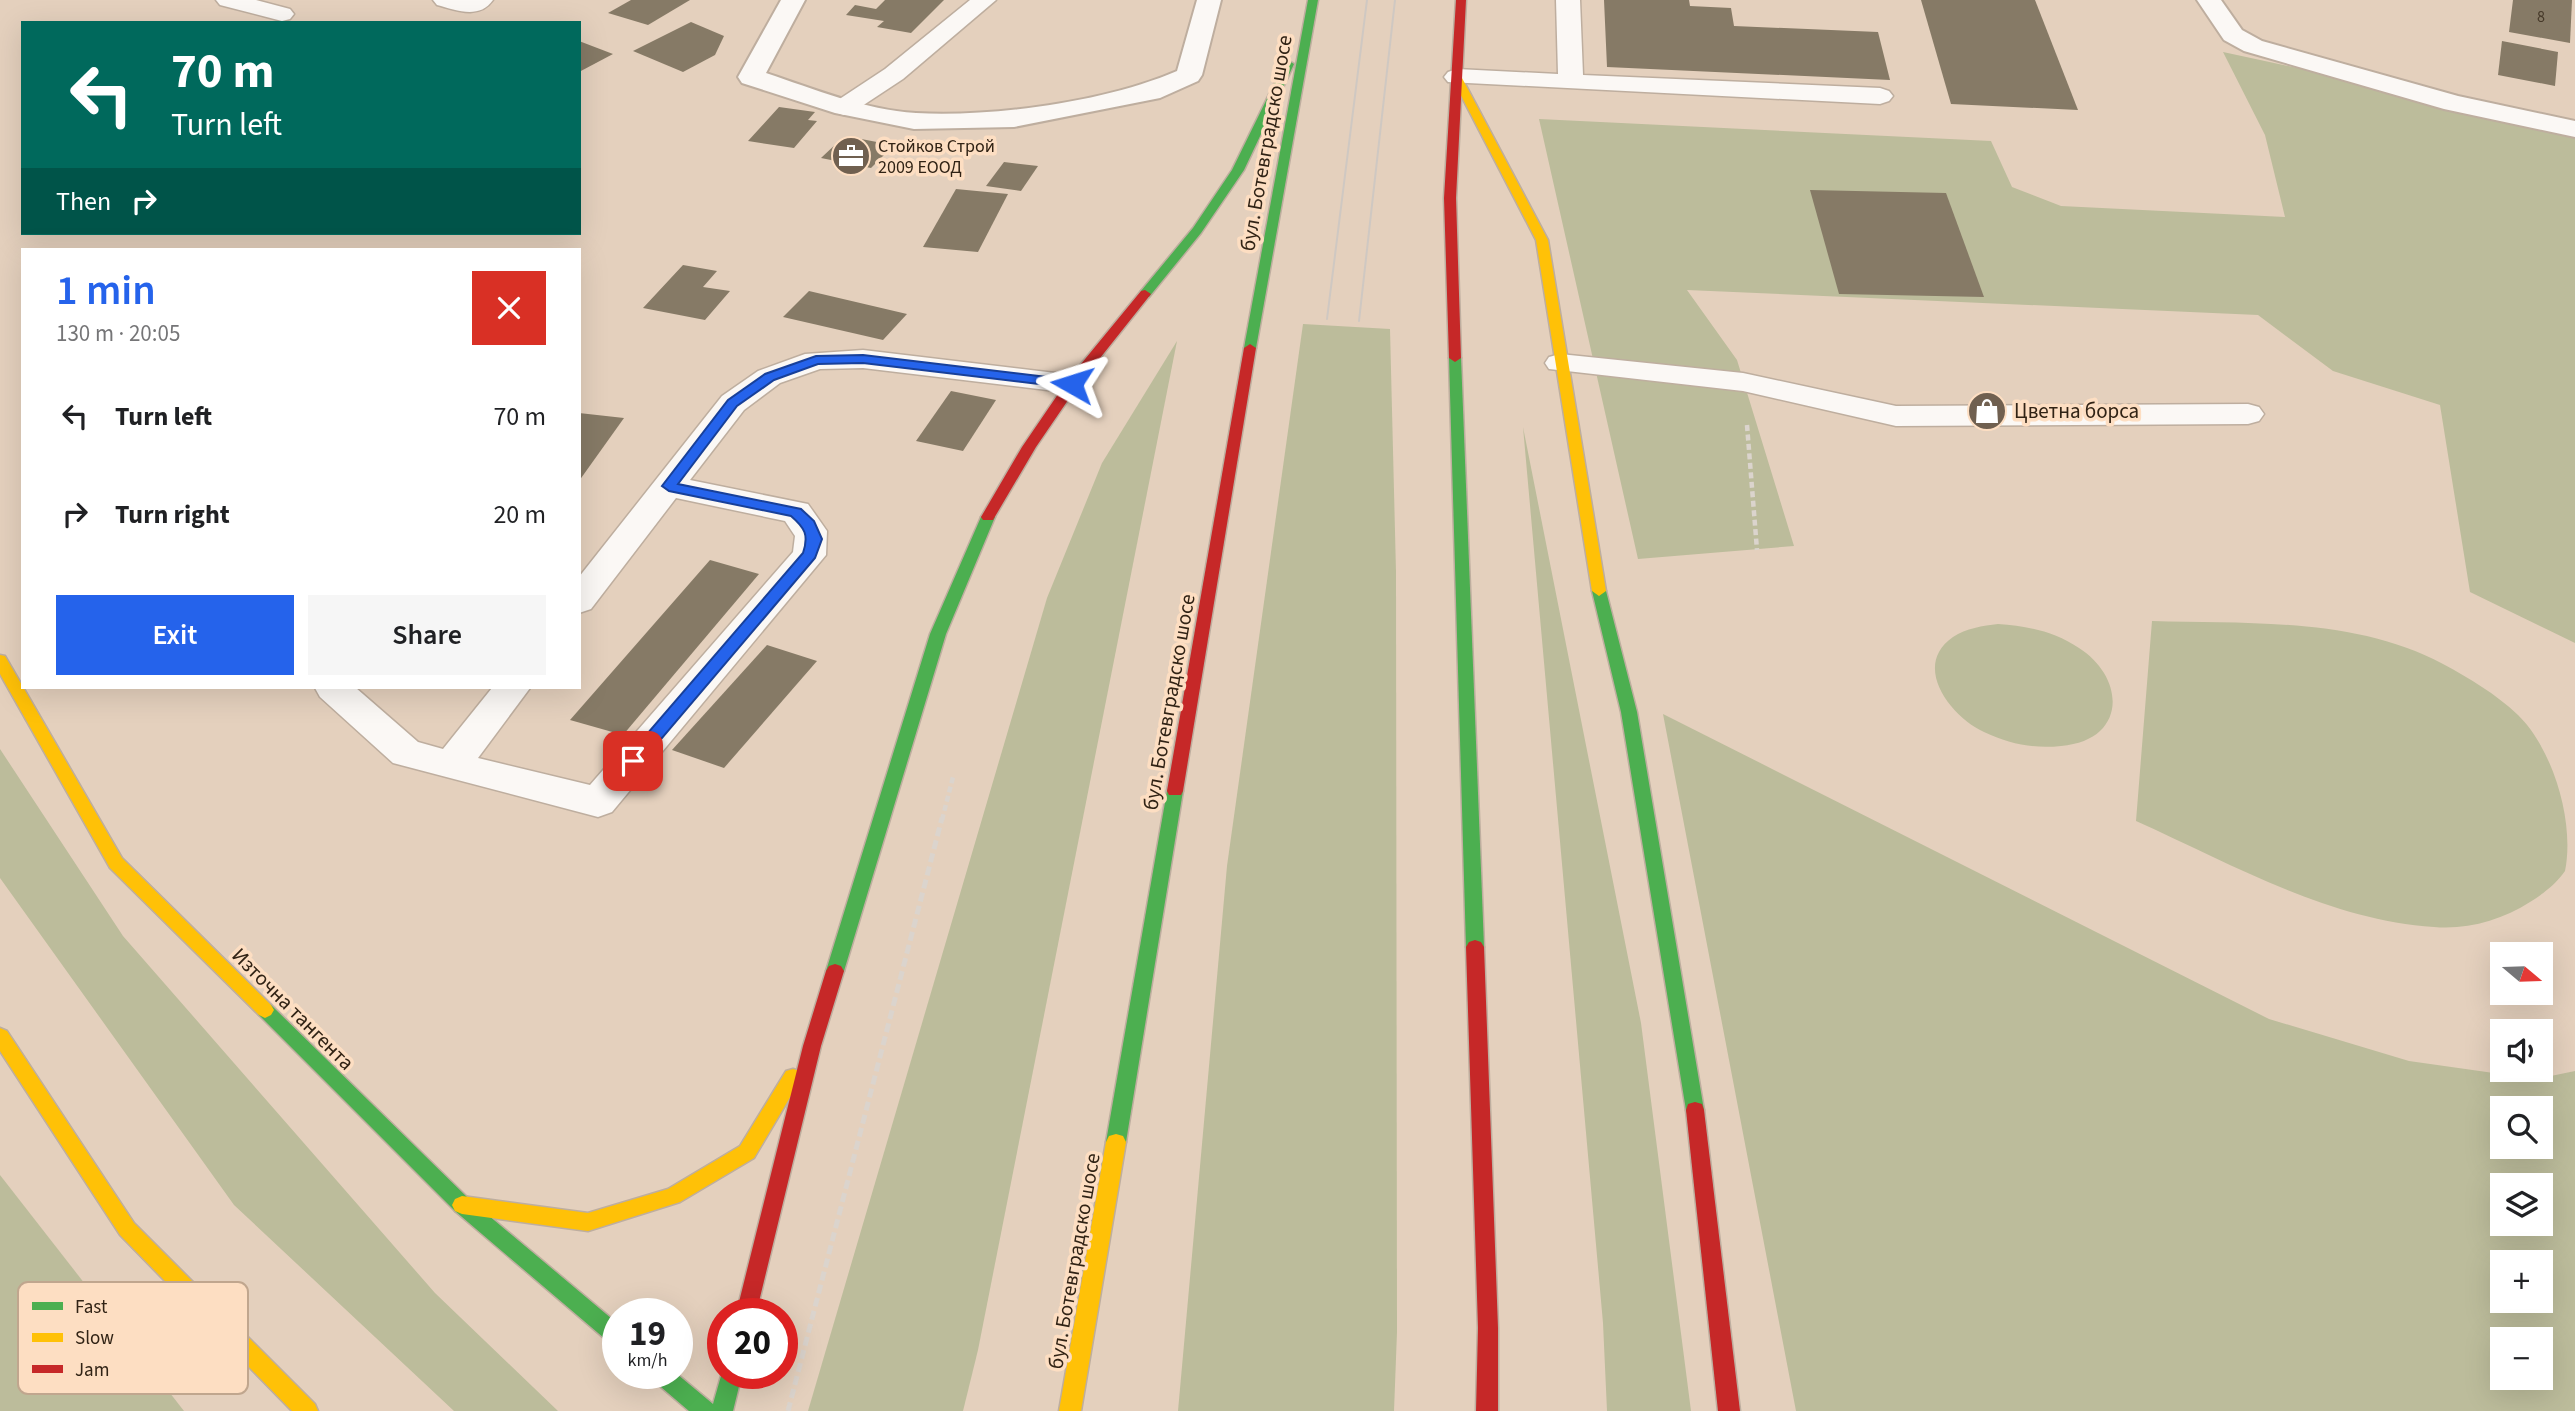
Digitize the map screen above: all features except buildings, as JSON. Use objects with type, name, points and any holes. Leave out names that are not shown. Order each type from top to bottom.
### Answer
[{"type":"main road","name":"бул. Ботевградско шосе","points":[[1070,1411],[1313,0]]},
{"type":"main road","points":[[1461,0],[1450,198],[1488,1328],[1487,1411]]},
{"type":"main road","points":[[750,1298],[812,1046],[938,634],[990,512],[1029,447],[1072,384],[1197,230],[1238,170],[1310,20]]},
{"type":"main road","points":[[1457,77],[1542,240],[1599,593],[1629,712],[1693,1089],[1728,1411]]},
{"type":"main road","name":"Източна тангента","points":[[0,660],[116,863],[462,1205],[602,1323]]},
{"type":"main road","points":[[0,1036],[127,1229],[179,1282]]},
{"type":"main road","points":[[462,1205],[588,1222],[673,1196],[747,1152],[812,1046]]},
{"type":"main road","points":[[248,1351],[307,1411]]},
{"type":"main road","points":[[679,1389],[705,1411]]},
{"type":"main road","points":[[722,1411],[728,1389]]},
{"type":"street","points":[[793,0],[751,77],[844,107],[914,121],[1014,119],[1151,92],[1189,75],[1209,0]]},
{"type":"street","points":[[2208,0],[2233,35],[2253,46],[2454,103],[2575,129]]},
{"type":"lane","points":[[228,0],[282,15]]},
{"type":"lane","points":[[445,0],[469,6],[481,0]]},
{"type":"lane","points":[[844,107],[894,74],[984,0]]},
{"type":"lane","points":[[1568,0],[1571,82]]},
{"type":"lane","points":[[1457,77],[1880,96]]},
{"type":"lane","points":[[581,598],[733,403],[769,377],[816,360],[863,359],[1072,384]]},
{"type":"lane","points":[[1560,363],[1743,382],[1896,416],[2248,414]]},
{"type":"lane","points":[[335,689],[406,753],[598,802],[809,555],[815,539],[809,525],[796,512],[669,486]]},
{"type":"lane","points":[[451,765],[511,689]]},
{"type":"path","points":[[1746,421],[1757,550]]},
{"type":"path","points":[[788,1411],[955,767]]},
{"type":"green space","points":[[2223,52],[2575,128],[2575,643],[2470,592],[2440,405],[2333,371],[2258,315],[1687,290],[1737,360],[1794,546],[1638,559],[1539,119],[1991,141],[2012,187],[2061,206],[2285,217],[2265,135]]},
{"type":"green space","points":[[1303,324],[1390,329],[1396,572],[1397,1332],[1394,1411],[1178,1411],[1227,866]]},
{"type":"green space","points":[[1177,341],[978,1350],[963,1411],[808,1411],[1047,598],[1102,463]]},
{"type":"green space","points":[[1523,427],[1641,1023],[1691,1411],[1607,1411],[1603,1323]]},
{"type":"green space","points":[[2152,621],[2301,626],[2338,631],[2409,649],[2472,681],[2518,715],[2542,747],[2551,766],[2564,809],[2567,831],[2565,871],[2545,892],[2508,914],[2471,925],[2434,927],[2356,914],[2318,902],[2245,872],[2136,821]]},
{"type":"green space","points":[[1998,624],[2050,633],[2070,642],[2095,661],[2106,676],[2112,691],[2112,707],[2108,721],[2098,733],[2082,742],[2051,747],[2031,746],[1993,736],[1971,725],[1959,715],[1940,690],[1935,662],[1941,649],[1953,637],[1963,631]]},
{"type":"green space","points":[[1663,714],[2269,1019],[2409,1061],[2490,1072],[2490,1082],[2553,1082],[2553,1076],[2575,1071],[2575,1411],[1796,1411]]},
{"type":"green space","points":[[0,749],[123,936],[435,1293],[558,1411],[454,1411],[234,1205],[0,878]]},
{"type":"green space","points":[[0,1175],[83,1282],[18,1282],[18,1394],[171,1394],[184,1411],[0,1411]]},
{"type":"tram line","points":[[1327,319],[1367,0]]},
{"type":"tram line","points":[[1359,321],[1395,0]]},
{"type":"traffic: fast","points":[[1250,348],[1313,0]]},
{"type":"traffic: fast","points":[[1145,294],[1197,230],[1238,170],[1289,64]]},
{"type":"traffic: fast","points":[[1455,358],[1475,947]]},
{"type":"traffic: fast","points":[[835,971],[938,634],[988,517]]},
{"type":"traffic: fast","points":[[1599,591],[1629,712],[1695,1110]]},
{"type":"traffic: fast","points":[[1116,1142],[1175,791]]},
{"type":"traffic: fast","points":[[265,1010],[462,1205],[602,1323]]},
{"type":"traffic: fast","points":[[679,1389],[705,1411]]},
{"type":"traffic: fast","points":[[722,1411],[727,1389]]},
{"type":"traffic: slow","points":[[1457,78],[1542,240],[1599,591]]},
{"type":"traffic: slow","points":[[0,660],[116,863],[265,1010]]},
{"type":"traffic: slow","points":[[0,1036],[127,1229],[179,1282]]},
{"type":"traffic: slow","points":[[462,1205],[588,1222],[673,1196],[747,1152],[793,1077]]},
{"type":"traffic: slow","points":[[1070,1411],[1116,1142]]},
{"type":"traffic: slow","points":[[248,1351],[307,1411]]},
{"type":"traffic: jam","points":[[1455,358],[1450,198],[1461,0]]},
{"type":"traffic: jam","points":[[988,517],[1029,447],[1072,384],[1145,294]]},
{"type":"traffic: jam","points":[[1175,791],[1250,348]]},
{"type":"traffic: jam","points":[[1475,947],[1488,1328],[1487,1411]]},
{"type":"traffic: jam","points":[[750,1298],[812,1046],[835,971]]},
{"type":"traffic: jam","points":[[1695,1110],[1729,1411]]},
{"type":"place","name":"Стойков Строй 2009 ЕООД","points":[[851,156]]},
{"type":"place","name":"Цветна борса","points":[[1987,411]]},
{"type":"route","points":[[633,761],[809,555],[815,539],[809,525],[796,512],[669,486],[733,403],[769,377],[816,360],[863,359],[1072,384]]}]
